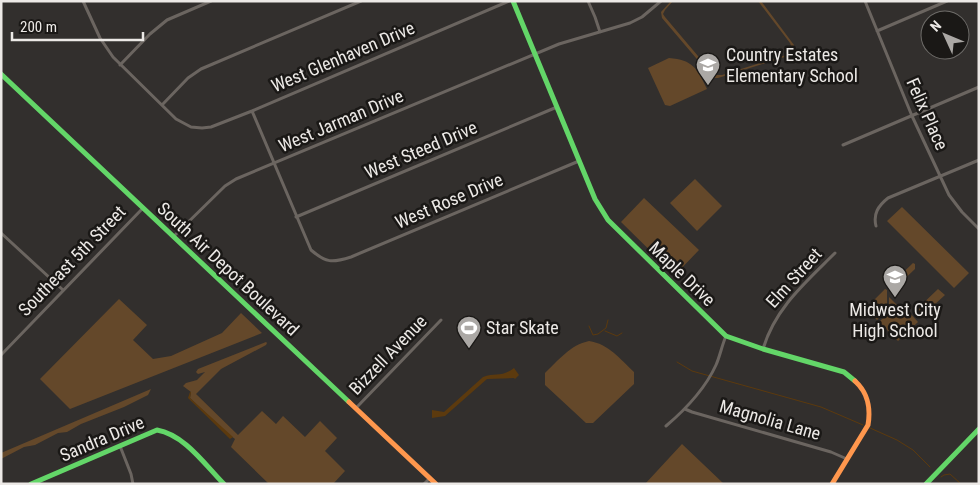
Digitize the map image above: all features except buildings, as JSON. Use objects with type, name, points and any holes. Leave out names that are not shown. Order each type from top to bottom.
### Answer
[{"type":"street","points":[[83,1],[100,38],[113,57],[162,105],[188,78],[201,69],[361,1]]},
{"type":"street","points":[[120,65],[162,23],[211,1]]},
{"type":"street","name":"West Glenhaven Drive","points":[[162,105],[185,125],[202,128],[211,127],[511,1]]},
{"type":"street","name":"Maple Drive","points":[[511,1],[579,161],[600,208],[608,220],[726,336],[763,349],[844,372],[854,378],[867,395],[870,415],[864,434],[832,484]]},
{"type":"street","points":[[588,1],[600,32]]},
{"type":"street","name":"West Jarman Drive","points":[[174,236],[225,186],[236,179],[559,44],[615,28],[642,17],[661,1]]},
{"type":"street","name":"Felix Place","points":[[865,1],[912,116],[948,195],[979,229]]},
{"type":"street","points":[[876,31],[947,1]]},
{"type":"street","name":"South Air Depot Boulevard","points":[[1,74],[436,484]]},
{"type":"street","points":[[843,145],[979,88]]},
{"type":"street","name":"West Steed Drive","points":[[296,217],[557,107]]},
{"type":"street","points":[[252,111],[296,217]]},
{"type":"street","points":[[876,226],[875,216],[877,209],[888,198],[979,160]]},
{"type":"street","name":"West Rose Drive","points":[[296,217],[311,250],[319,258],[327,261],[337,261],[579,161]]},
{"type":"street","name":"Southeast 5th Street","points":[[1,355],[143,208]]},
{"type":"street","points":[[1,232],[62,290]]},
{"type":"street","name":"Elm Street","points":[[763,349],[768,334],[782,308],[803,284],[835,253]]},
{"type":"street","name":"Bizzell Avenue","points":[[356,408],[441,320]]},
{"type":"street","points":[[666,426],[685,409],[713,372],[726,336]]},
{"type":"street","name":"Magnolia Lane","points":[[685,409],[831,452],[848,459]]},
{"type":"street","points":[[926,484],[979,429]]},
{"type":"street","name":"Sandra Drive","points":[[31,484],[157,430],[163,430],[179,439],[224,484]]},
{"type":"street","points":[[119,446],[131,474],[133,484]]},
{"type":"street","points":[[424,484],[430,478]]},
{"type":"shaded area","points":[[673,1],[663,14],[714,75],[722,75],[789,54],[793,51],[790,43],[758,1],[761,1],[794,45],[795,52],[791,55],[713,78],[662,18],[661,12]]},
{"type":"shaded area","points":[[669,58],[684,61],[693,66],[707,89],[670,106],[665,105],[648,68]]},
{"type":"shaded area","points":[[695,179],[722,206],[697,231],[670,203]]},
{"type":"shaded area","points":[[644,198],[699,250],[675,275],[621,222]]},
{"type":"shaded area","points":[[902,207],[969,273],[954,288],[887,221]]},
{"type":"shaded area","points":[[913,263],[915,264],[915,269],[894,289],[890,285]]},
{"type":"shaded area","points":[[885,289],[887,290],[887,311],[877,320],[872,315],[871,303]]},
{"type":"shaded area","points":[[938,289],[945,295],[921,317],[915,311]]},
{"type":"shaded area","points":[[889,297],[905,313],[908,311],[918,322],[898,341],[879,322],[889,312]]},
{"type":"shaded area","points":[[119,299],[147,325],[133,340],[153,359],[171,356],[222,333],[241,313],[262,333],[70,409],[40,379]]},
{"type":"shaded area","points":[[589,341],[608,349],[634,372],[634,384],[593,423],[586,423],[545,385],[545,373],[560,358],[570,349]]},
{"type":"shaded area","points":[[266,342],[266,345],[221,369],[196,394],[238,435],[262,411],[276,424],[283,416],[305,437],[320,421],[337,438],[325,451],[345,471],[333,484],[269,484],[231,447],[235,439],[190,398],[191,392],[183,386],[186,383],[197,380],[205,372],[198,374],[196,372],[198,369]]},
{"type":"shaded area","points":[[514,368],[519,375],[515,379],[487,379],[445,416],[432,418],[432,410],[444,412],[483,377],[502,374]]},
{"type":"shaded area","points":[[151,389],[148,395],[124,407],[81,424],[67,432],[58,433],[35,445],[24,447],[1,459],[1,453]]},
{"type":"shaded area","points":[[190,392],[190,398],[233,437],[230,439],[188,398]]},
{"type":"shaded area","points":[[682,444],[724,484],[645,484]]},
{"type":"waterway","points":[[589,326],[593,335],[598,334],[606,328],[608,320]]},
{"type":"waterway","points":[[605,331],[617,336],[622,333]]},
{"type":"waterway","points":[[677,362],[692,371],[821,407],[863,425]]},
{"type":"waterway","points":[[870,428],[897,440],[913,450],[930,467]]},
{"type":"waterway","points":[[941,477],[950,474],[961,484]]},
{"type":"traffic: fast","points":[[513,1],[595,199],[608,220],[726,336],[763,349],[844,372],[855,381]]},
{"type":"traffic: fast","points":[[1,74],[349,402]]},
{"type":"traffic: fast","points":[[926,484],[979,429]]},
{"type":"traffic: fast","points":[[31,484],[157,430],[167,433],[185,444],[224,484]]},
{"type":"traffic: slow","points":[[832,484],[868,425],[868,401],[863,390],[855,381]]},
{"type":"traffic: slow","points":[[349,402],[436,484]]},
{"type":"place","name":"Country Estates Elementary School","points":[[708,86]]},
{"type":"place","name":"Midwest City High School","points":[[895,298]]},
{"type":"place","name":"Star Skate","points":[[469,349]]}]
